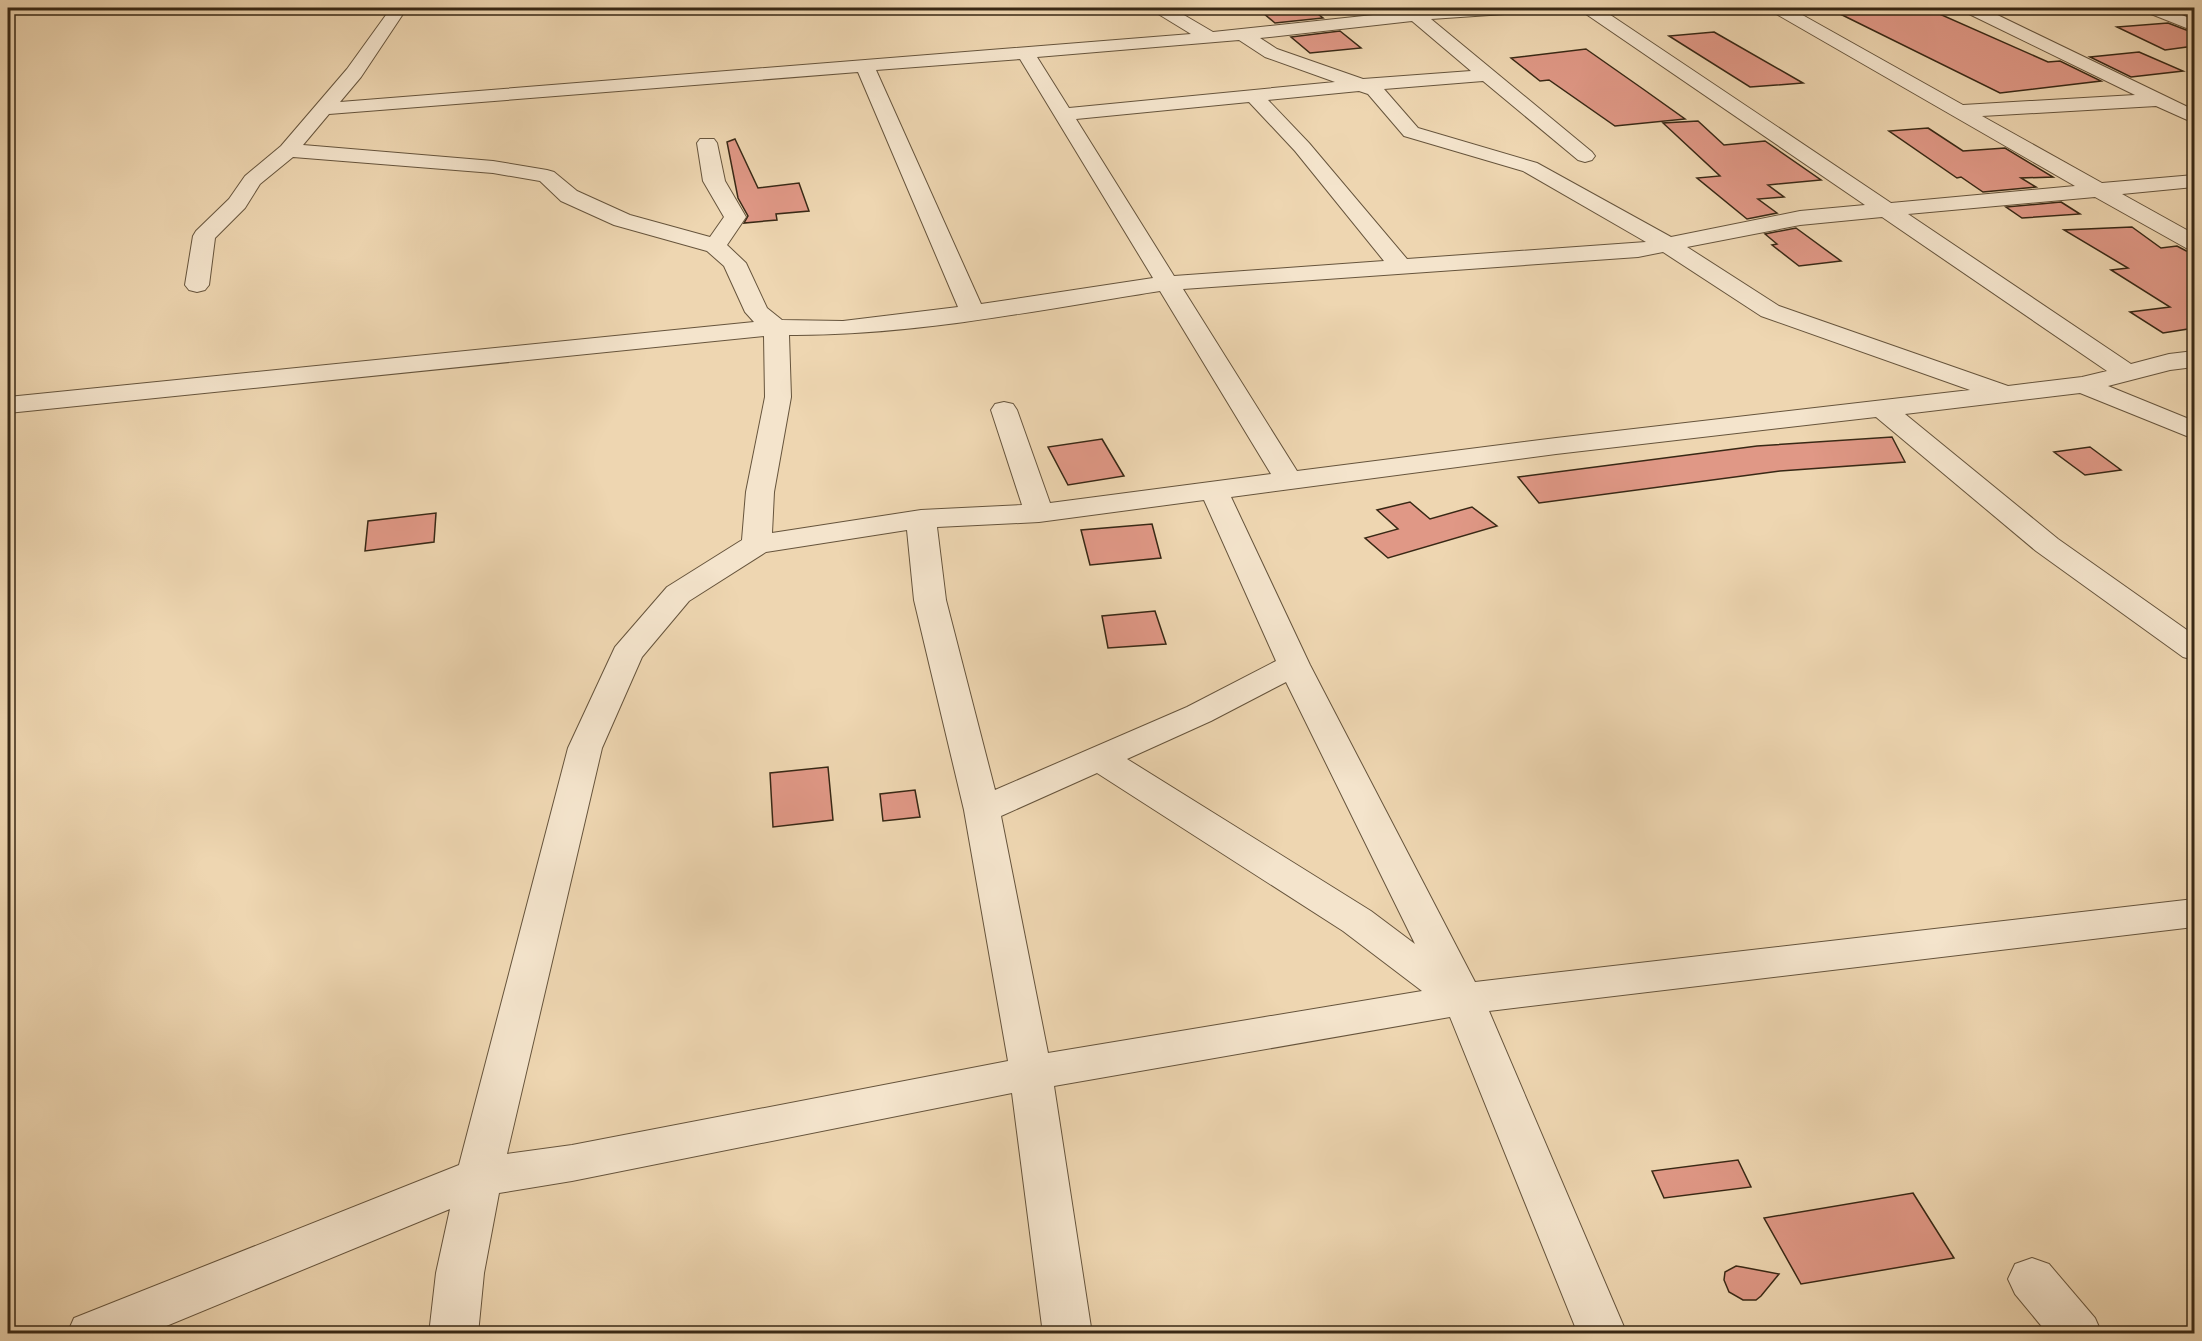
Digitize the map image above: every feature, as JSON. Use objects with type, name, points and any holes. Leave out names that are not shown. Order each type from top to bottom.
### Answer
[{"type":"street","points":[[197,285],[204,236],[237,203],[252,180],[288,150],[354,73],[399,8]]},
{"type":"street","points":[[1161,8],[1210,38]]},
{"type":"street","points":[[323,109],[1210,38],[1412,11],[1519,8]]},
{"type":"street","points":[[1589,8],[2127,373]]},
{"type":"street","points":[[1779,8],[2194,243]]},
{"type":"street","points":[[1971,8],[2194,117]]},
{"type":"street","points":[[2152,8],[2194,26]]},
{"type":"street","points":[[1412,11],[1585,156]]},
{"type":"street","points":[[1242,34],[1271,53],[1375,90],[1411,132],[1530,167],[1666,244],[1770,311],[2008,394]]},
{"type":"street","points":[[1024,52],[1169,283],[1289,481]]},
{"type":"street","points":[[864,65],[973,313]]},
{"type":"street","points":[[1063,114],[1486,75]]},
{"type":"street","points":[[1253,95],[1302,147],[1400,266]]},
{"type":"street","points":[[1959,111],[2158,100]]},
{"type":"street","points":[[707,143],[714,181],[735,217],[716,246]]},
{"type":"street","points":[[288,150],[492,167],[547,176],[569,196],[622,220],[716,246],[734,263],[757,312],[776,327]]},
{"type":"street","points":[[8,405],[776,327],[843,328],[973,313],[1169,283],[1638,250],[1800,218],[2194,181]]},
{"type":"street","points":[[757,544],[760,492],[778,397],[776,327]]},
{"type":"street","points":[[453,1334],[460,1273],[479,1177],[582,760],[590,738],[627,654],[678,594],[757,544],[921,519],[1039,513],[1556,446],[2083,385],[2169,362],[2194,359]]},
{"type":"street","points":[[2083,385],[2194,431]]},
{"type":"street","points":[[1883,409],[2047,545],[2194,650]]},
{"type":"street","points":[[1004,410],[1039,513]]},
{"type":"street","points":[[1214,490],[1294,664],[1462,999],[1603,1334]]},
{"type":"street","points":[[921,519],[930,600],[982,810],[1031,1073],[1068,1334]]},
{"type":"street","points":[[982,810],[1199,714],[1294,664]]},
{"type":"street","points":[[1099,758],[1357,921],[1462,999]]},
{"type":"street","points":[[91,1334],[479,1177],[572,1162],[1031,1073],[1462,999],[2194,913]]},
{"type":"street","points":[[2032,1279],[2078,1334]]},
{"type":"building","points":[[1257,8],[1310,8],[1323,18],[1275,23]]},
{"type":"building","points":[[1828,8],[1926,8],[2048,62],[2060,61],[2101,81],[2000,93]]},
{"type":"building","points":[[2168,23],[2194,33],[2194,46],[2165,50],[2117,27]]},
{"type":"building","points":[[1340,31],[1361,48],[1310,53],[1291,37]]},
{"type":"building","points":[[1714,32],[1803,83],[1750,87],[1669,36]]},
{"type":"building","points":[[1586,49],[1685,119],[1615,126],[1549,80],[1540,81],[1511,58]]},
{"type":"building","points":[[2139,52],[2183,71],[2131,77],[2090,57]]},
{"type":"building","points":[[1698,121],[1724,145],[1765,141],[1821,180],[1768,185],[1784,197],[1758,199],[1777,213],[1747,219],[1697,178],[1720,176],[1663,123]]},
{"type":"building","points":[[1928,128],[1963,151],[2005,148],[2053,177],[2021,178],[2036,187],[1983,192],[1961,177],[1957,178],[1889,131]]},
{"type":"building","points":[[735,139],[758,188],[799,183],[809,211],[776,214],[777,220],[744,223],[748,216],[738,198],[727,142]]},
{"type":"building","points":[[2061,202],[2080,214],[2022,218],[2006,207]]},
{"type":"building","points":[[2132,227],[2161,248],[2177,246],[2194,255],[2194,328],[2163,333],[2130,312],[2170,307],[2111,270],[2128,268],[2064,230]]},
{"type":"building","points":[[1796,228],[1841,261],[1799,266],[1772,245],[1777,244],[1765,234]]},
{"type":"building","points":[[1892,437],[1905,462],[1780,471],[1539,503],[1518,477],[1757,446]]},
{"type":"building","points":[[1102,439],[1124,476],[1068,485],[1048,447]]},
{"type":"building","points":[[2090,447],[2121,470],[2085,475],[2054,452]]},
{"type":"building","points":[[1410,502],[1430,519],[1472,507],[1497,526],[1388,558],[1365,538],[1398,529],[1377,510]]},
{"type":"building","points":[[436,513],[434,542],[365,551],[368,521]]},
{"type":"building","points":[[1152,524],[1161,558],[1090,565],[1081,530]]},
{"type":"building","points":[[1155,611],[1166,644],[1108,648],[1102,616]]},
{"type":"building","points":[[828,767],[833,820],[773,827],[770,773]]},
{"type":"building","points":[[915,790],[920,817],[883,821],[880,794]]},
{"type":"building","points":[[1738,1160],[1751,1187],[1664,1198],[1652,1171]]},
{"type":"building","points":[[1913,1193],[1954,1258],[1801,1284],[1764,1218]]},
{"type":"building","points":[[1736,1266],[1779,1274],[1756,1300],[1743,1300],[1729,1292],[1724,1280],[1725,1272]]}]
